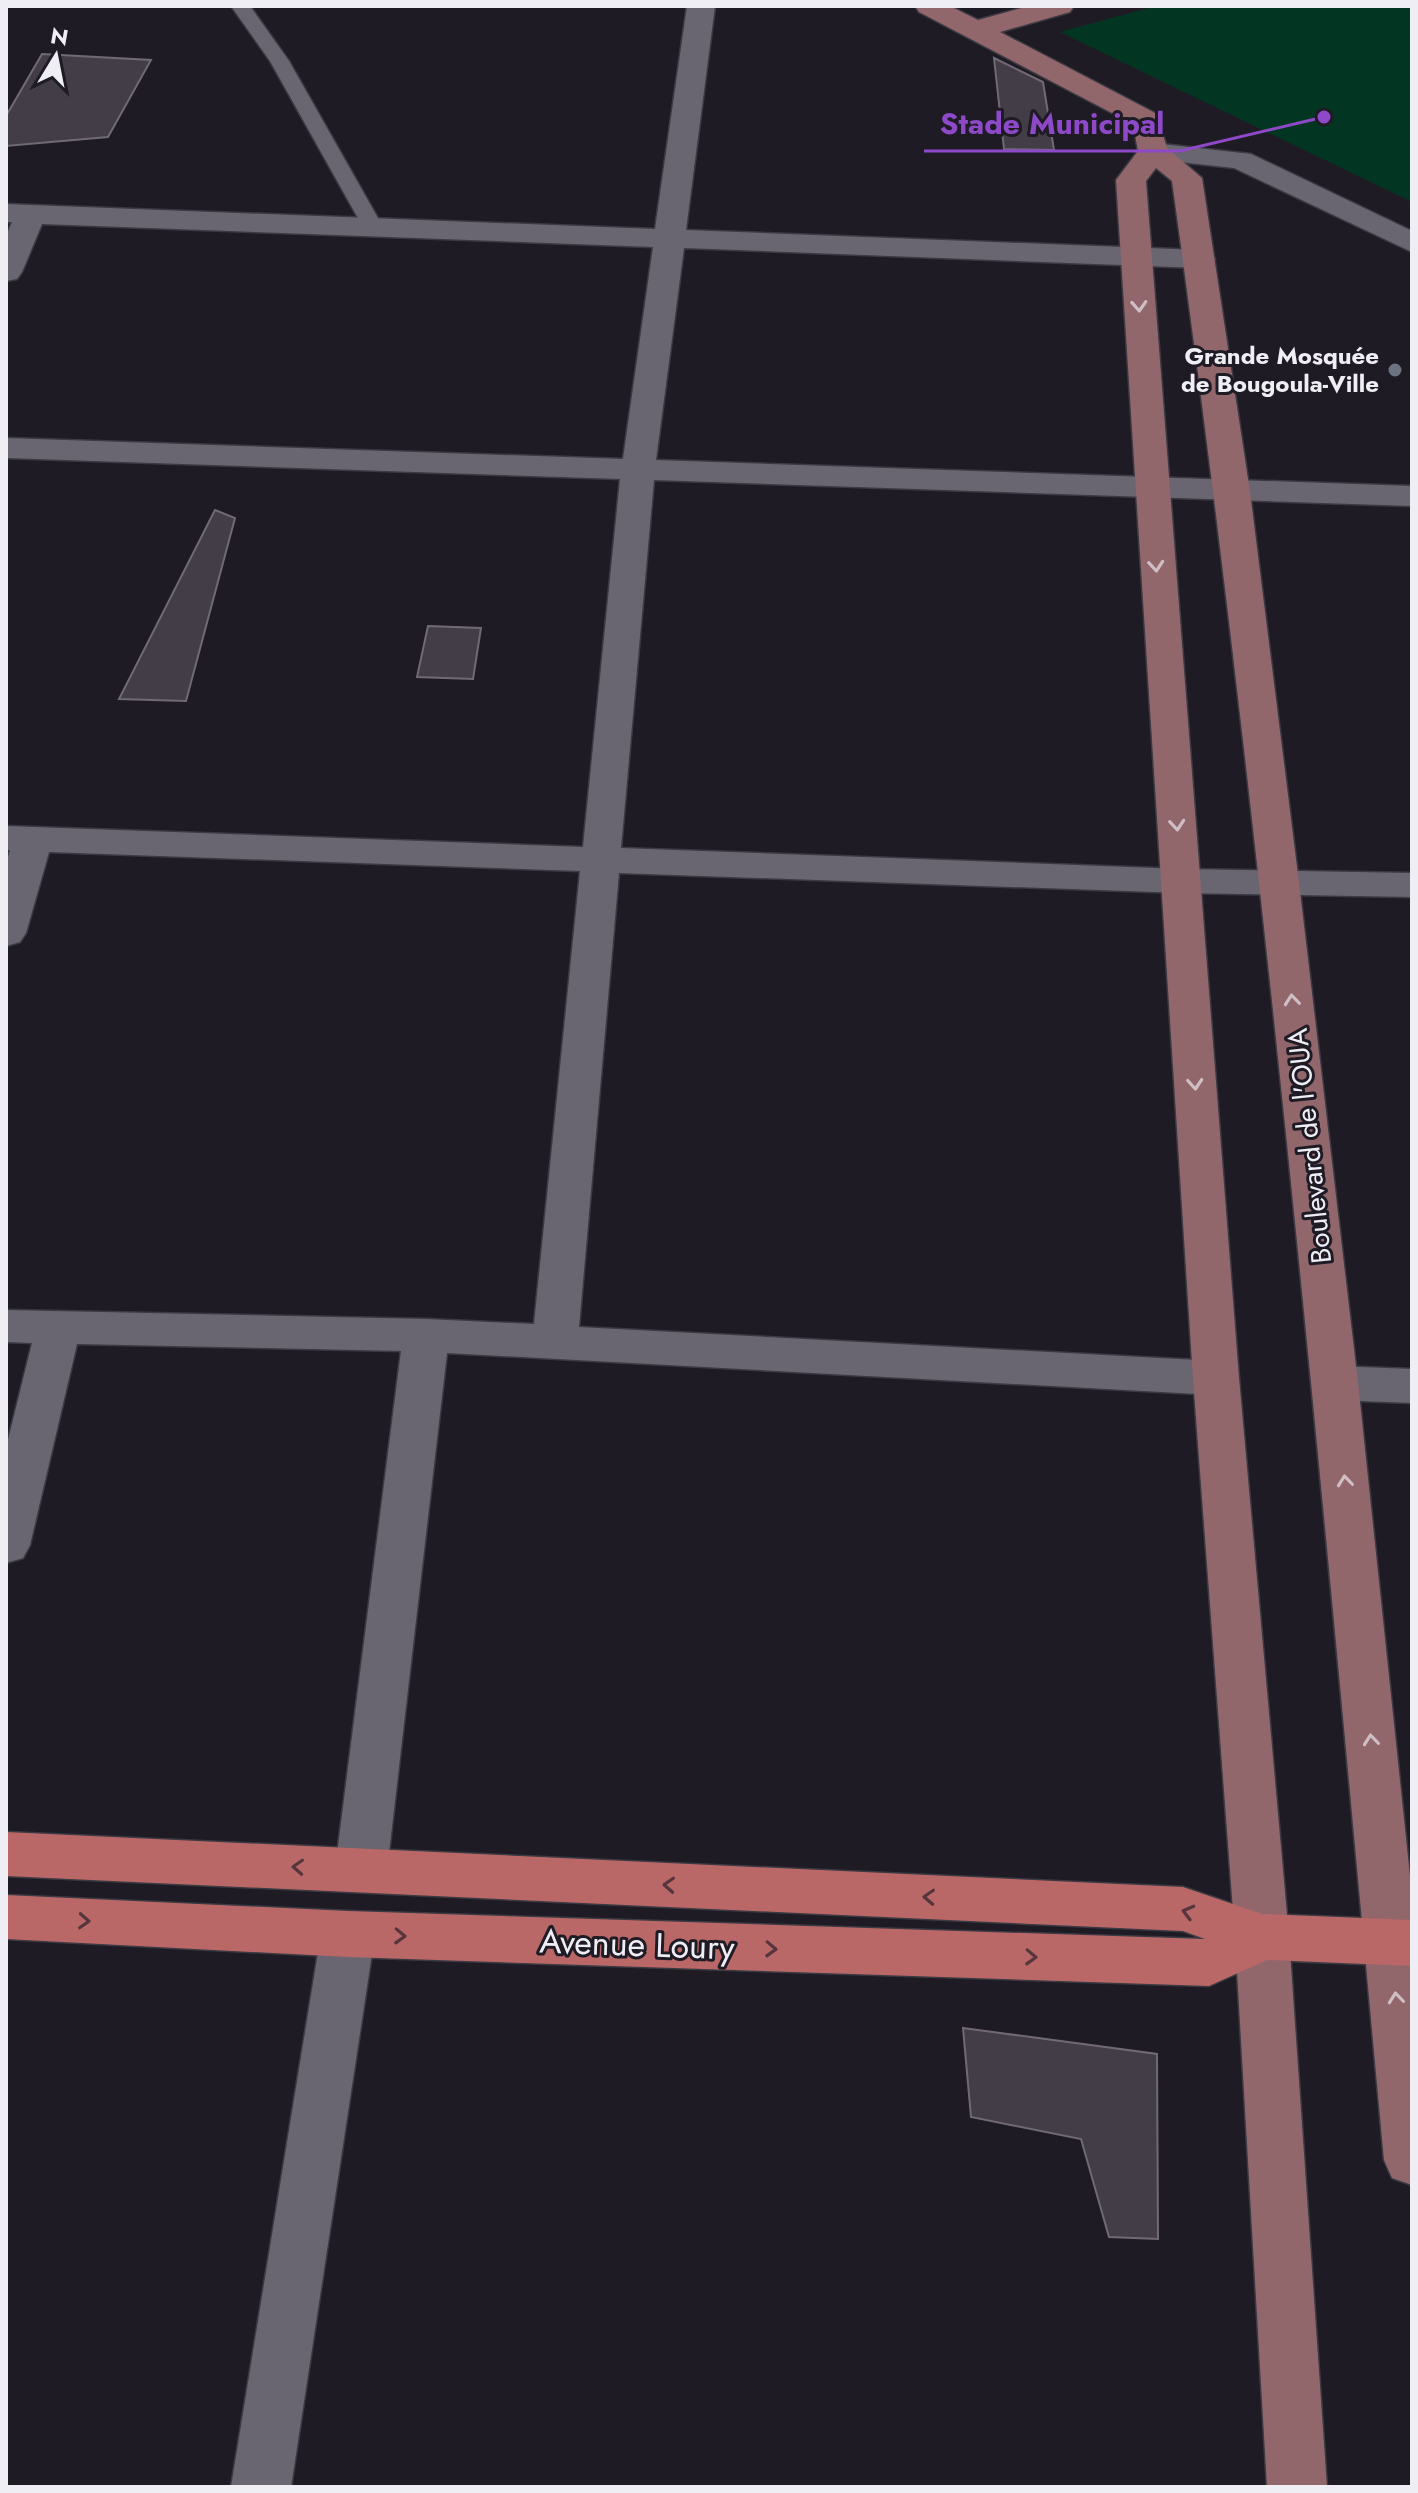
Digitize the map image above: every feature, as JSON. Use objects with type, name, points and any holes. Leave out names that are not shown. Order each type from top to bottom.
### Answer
[{"type":"main road","points":[[929,6],[1147,120],[1153,152],[1131,180],[1150,487],[1182,881],[1216,1378],[1262,1937],[1297,2487]]},
{"type":"main road","points":[[975,30],[1060,6]]},
{"type":"main road","name":"Boulevard de l'OUA","points":[[1153,152],[1187,178],[1233,492],[1401,1942],[1412,2160]]},
{"type":"main road","name":"Avenue Loury","points":[[6,1854],[1183,1909],[1262,1937],[1401,1942]]},
{"type":"main road","name":"Avenue Loury","points":[[6,1917],[348,1934],[1209,1963],[1262,1937]]},
{"type":"street","points":[[555,1340],[638,470],[701,6]]},
{"type":"street","points":[[1153,152],[1240,160],[1412,243]]},
{"type":"street","points":[[6,272],[19,214],[1199,259]]},
{"type":"street","points":[[6,448],[1412,496]]},
{"type":"street","points":[[6,933],[20,838],[1182,881],[1412,885]]},
{"type":"street","points":[[6,1326],[555,1340],[1216,1378]]},
{"type":"street","points":[[6,1545],[58,1328]]},
{"type":"street","points":[[361,1870],[426,1335]]},
{"type":"street","points":[[1335,1383],[1412,1386]]},
{"type":"street","points":[[261,2487],[348,1934]]},
{"type":"lane","points":[[240,6],[279,61],[373,227]]},
{"type":"green space","points":[[1156,6],[1412,6],[1412,202],[1060,32]]},
{"type":"building","points":[[42,54],[151,60],[108,137],[6,146],[6,116]]},
{"type":"building","points":[[994,58],[1043,82],[1054,150],[1004,149]]},
{"type":"building","points":[[215,510],[235,518],[186,701],[119,699]]},
{"type":"building","points":[[428,626],[481,628],[473,679],[417,677]]},
{"type":"building","points":[[963,2028],[1157,2054],[1158,2239],[1109,2237],[1081,2139],[971,2117]]},
{"type":"place","name":"Stade Municipal","points":[[1324,117]]},
{"type":"place","name":"Grande Mosquée de Bougoula-Ville","points":[[1395,370]]}]
